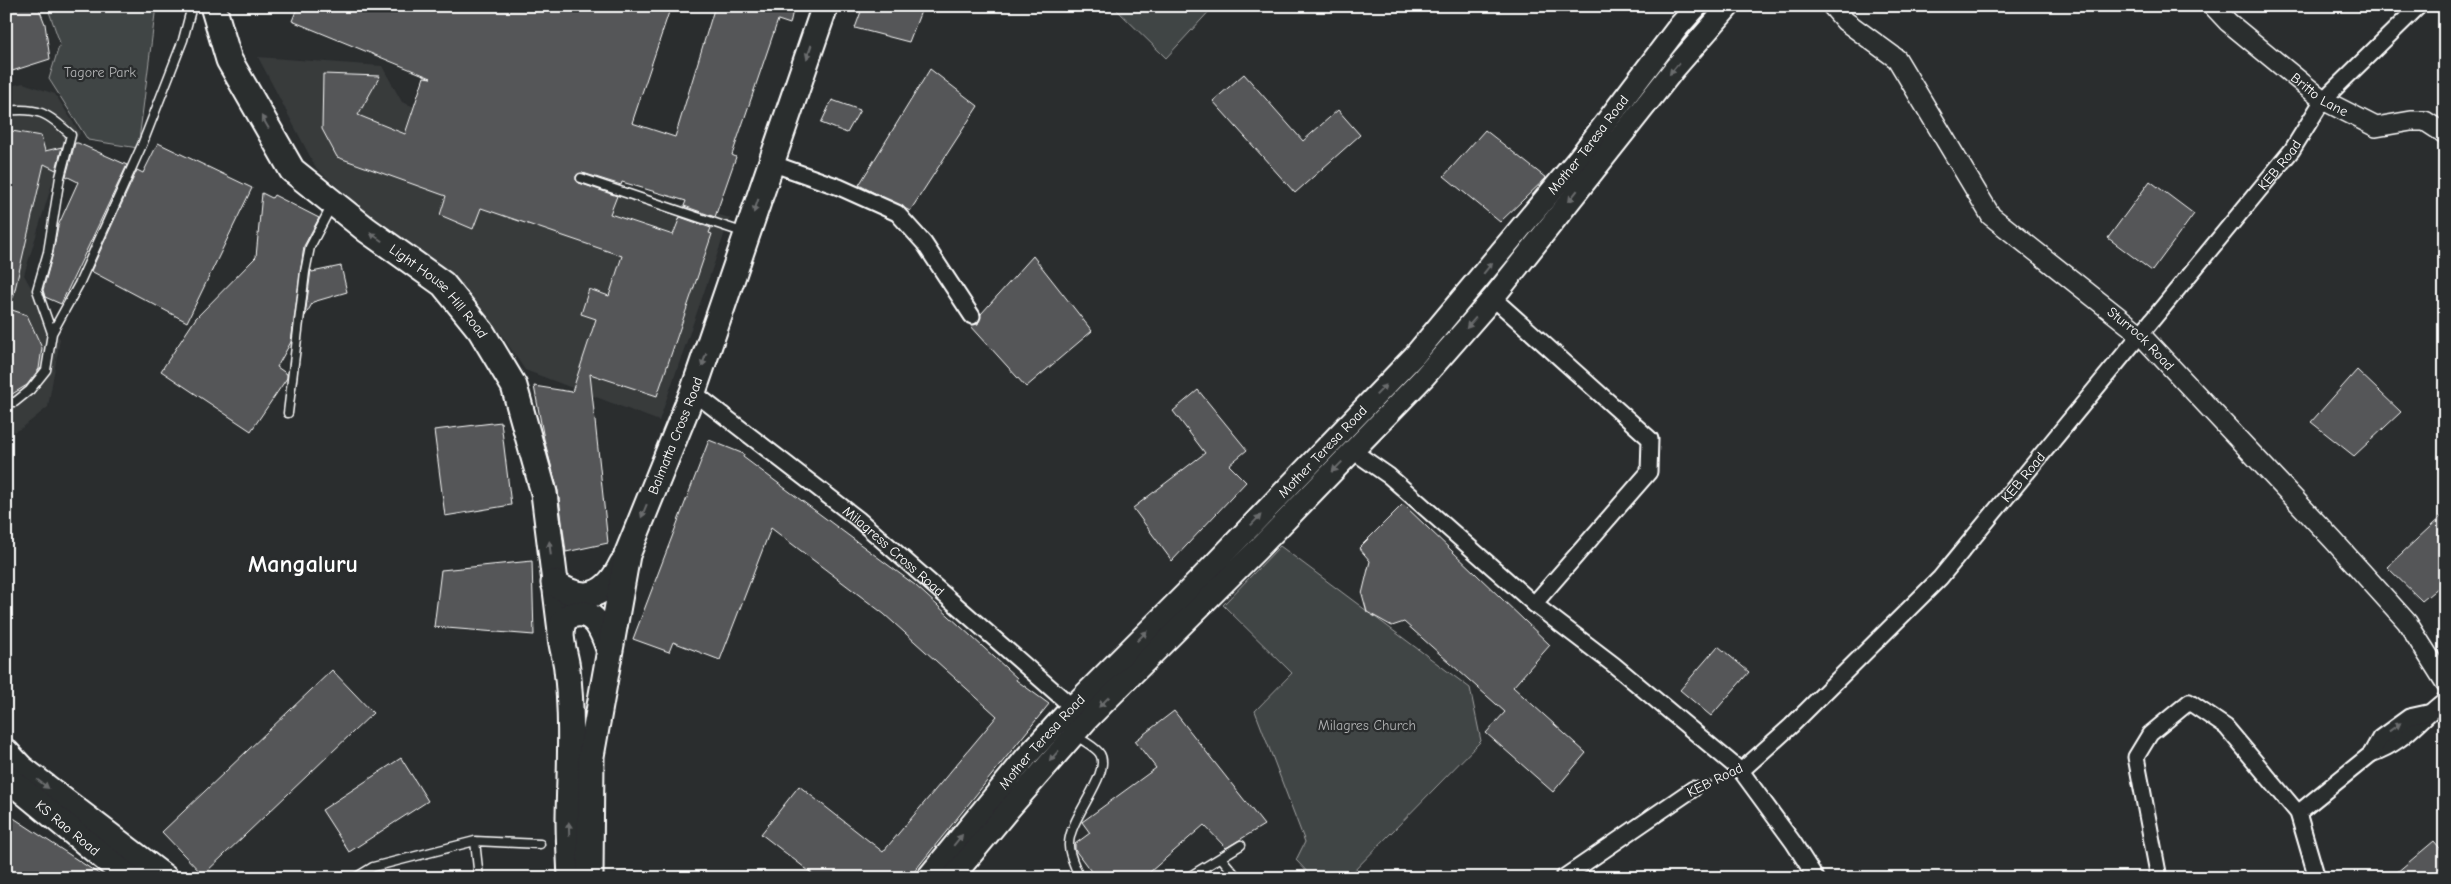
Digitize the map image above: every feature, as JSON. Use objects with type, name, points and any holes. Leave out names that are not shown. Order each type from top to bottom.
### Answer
[{"type":"main road","name":"Light House Hill Road","points":[[212,6],[229,60],[292,170],[367,230],[443,284],[481,331],[514,386],[544,493],[554,583],[567,668],[571,714],[569,822],[571,878]]},
{"type":"main road","name":"Balmatta Cross Road","points":[[590,878],[591,756],[627,555],[693,392],[825,6]]},
{"type":"main road","name":"Mother Teresa Road","points":[[927,878],[1027,756],[1078,720],[1197,582],[1414,356],[1578,159],[1679,26],[1697,6]]},
{"type":"main road","points":[[952,878],[1078,720],[1257,550],[1424,377],[1493,298],[1698,42],[1730,6]]},
{"type":"main road","points":[[1679,26],[1698,42]]},
{"type":"main road","points":[[554,583],[566,591],[580,596],[597,592],[614,581],[627,555]]},
{"type":"main road","points":[[561,631],[564,621],[568,616],[579,613],[588,615],[599,627],[609,650]]},
{"type":"main road","points":[[6,752],[22,768],[161,876]]},
{"type":"main road","name":"KS Rao Road","points":[[6,777],[128,878]]},
{"type":"street","name":"Sturrock Road","points":[[1832,6],[1845,21],[1897,59],[1991,216],[2140,334],[2333,540],[2401,616],[2445,682]]},
{"type":"street","name":"Britto Lane","points":[[2213,6],[2235,28],[2323,100],[2376,127],[2411,121],[2425,122],[2445,134]]},
{"type":"street","name":"KEB Road","points":[[1741,770],[1790,726],[1940,578],[2292,150],[2323,100],[2419,6]]},
{"type":"street","points":[[771,163],[839,187],[897,213],[924,243],[972,316]]},
{"type":"street","points":[[1493,298],[1650,439],[1650,472],[1534,604]]},
{"type":"street","name":"Milagress Cross Road","points":[[693,392],[858,519],[1078,720]]},
{"type":"street","points":[[1353,451],[1388,476],[1534,604],[1614,665],[1741,770],[1793,842],[1816,878]]},
{"type":"street","points":[[2298,813],[2371,754],[2389,748],[2417,727],[2427,714],[2445,700]]},
{"type":"street","points":[[2159,878],[2136,757],[2150,734],[2189,702],[2226,727],[2298,813],[2317,878]]},
{"type":"street","name":"KEB Road","points":[[1563,878],[1693,789]]},
{"type":"lane","points":[[6,402],[15,402],[30,390],[46,370],[52,334],[79,284],[142,145],[183,40],[192,6]]},
{"type":"lane","points":[[6,111],[27,108],[52,116],[71,135],[60,176],[48,252],[37,290],[52,334]]},
{"type":"lane","points":[[581,178],[747,233]]},
{"type":"lane","points":[[288,412],[305,272],[310,247],[333,203]]},
{"type":"lane","points":[[1078,720],[1100,754],[1103,766],[1095,786],[1077,815],[1068,844],[1078,877]]},
{"type":"lane","points":[[475,841],[479,878]]},
{"type":"lane","points":[[355,878],[373,867],[475,841],[540,844]]},
{"type":"lane","points":[[1187,878],[1222,859],[1241,845]]},
{"type":"lane","points":[[1222,859],[1238,878]]},
{"type":"path","name":"KEB Road","points":[[1693,789],[1741,770]]},
{"type":"shaded area","points":[[258,57],[382,66],[402,102],[624,188],[730,218],[659,421],[525,370],[501,334],[316,168]]},
{"type":"shaded area","points":[[23,83],[55,94],[80,133],[52,184],[24,275],[60,339],[48,407],[22,428],[6,435],[6,87]]},
{"type":"green space","name":"Tagore Park","points":[[47,6],[156,6],[138,148],[88,140],[49,79],[60,43]]},
{"type":"green space","points":[[1113,6],[1214,6],[1166,58]]},
{"type":"green space","name":"Milagres Church","points":[[1280,546],[1470,688],[1481,741],[1347,878],[1313,878],[1296,860],[1305,842],[1255,711],[1292,673],[1223,605]]},
{"type":"building","points":[[6,6],[38,6],[45,24],[50,59],[6,73]]},
{"type":"building","points":[[298,6],[671,6],[632,123],[675,137],[715,6],[794,6],[790,24],[778,20],[732,155],[736,157],[715,217],[684,206],[686,201],[622,182],[621,185],[583,173],[576,176],[576,180],[579,183],[617,196],[610,214],[673,235],[680,217],[711,228],[709,233],[712,234],[657,396],[590,374],[608,543],[566,552],[558,491],[544,439],[534,386],[572,392],[596,319],[581,314],[589,289],[609,296],[622,256],[481,208],[473,229],[440,215],[446,196],[337,157],[322,129],[323,74],[380,76],[358,115],[405,134],[424,77],[431,78],[292,21]]},
{"type":"building","points":[[863,6],[923,6],[909,42],[855,28]]},
{"type":"building","points":[[930,69],[978,106],[910,211],[859,185]]},
{"type":"building","points":[[1244,74],[1303,141],[1338,110],[1360,135],[1295,193],[1213,101]]},
{"type":"building","points":[[832,100],[860,110],[847,133],[821,123]]},
{"type":"building","points":[[6,130],[41,136],[45,151],[62,147],[56,170],[44,164],[13,298],[6,297]]},
{"type":"building","points":[[1485,130],[1546,178],[1500,222],[1444,176]]},
{"type":"building","points":[[75,143],[127,165],[61,304],[45,297],[43,290],[58,226],[78,182],[66,176]]},
{"type":"building","points":[[158,143],[252,188],[187,322],[91,271],[137,170],[143,173]]},
{"type":"building","points":[[2150,181],[2194,214],[2152,271],[2108,238]]},
{"type":"building","points":[[262,193],[272,198],[274,195],[319,218],[304,246],[291,342],[277,367],[287,374],[287,378],[251,431],[161,371],[196,318],[256,257]]},
{"type":"building","points":[[1033,256],[1092,331],[1026,387],[970,325],[978,324],[981,314]]},
{"type":"building","points":[[341,266],[347,292],[313,302],[305,316],[311,270],[312,272]]},
{"type":"building","points":[[6,308],[27,315],[42,348],[39,369],[27,385],[9,396],[6,396]]},
{"type":"building","points":[[2357,370],[2401,412],[2354,456],[2311,422]]},
{"type":"building","points":[[1198,390],[1247,450],[1229,465],[1246,482],[1172,561],[1133,508],[1205,453],[1173,411]]},
{"type":"building","points":[[501,422],[511,505],[445,516],[434,430]]},
{"type":"building","points":[[709,440],[744,454],[743,457],[915,585],[1017,678],[1016,680],[1049,704],[909,878],[818,878],[761,834],[799,786],[883,852],[997,716],[884,614],[771,528],[720,660],[673,642],[669,652],[633,639]]},
{"type":"building","points":[[1403,504],[1550,645],[1513,687],[1586,753],[1553,792],[1486,733],[1505,712],[1404,622],[1392,626],[1367,612],[1362,594],[1370,561],[1359,548]]},
{"type":"building","points":[[2445,513],[2445,582],[2422,601],[2387,567]]},
{"type":"building","points":[[532,561],[534,635],[434,627],[441,570]]},
{"type":"building","points":[[1718,646],[1749,672],[1711,716],[1680,690]]},
{"type":"building","points":[[332,670],[373,713],[203,875],[162,832]]},
{"type":"building","points":[[1174,711],[1264,825],[1226,848],[1204,825],[1143,878],[1096,878],[1075,850],[1075,844],[1090,833],[1082,822],[1156,768],[1135,741]]},
{"type":"building","points":[[401,758],[428,801],[349,852],[322,810]]},
{"type":"building","points":[[6,813],[105,878],[6,878]]},
{"type":"building","points":[[2434,841],[2445,854],[2445,878],[2390,878]]},
{"type":"district","name":"Mangaluru","points":[[303,564]]}]
